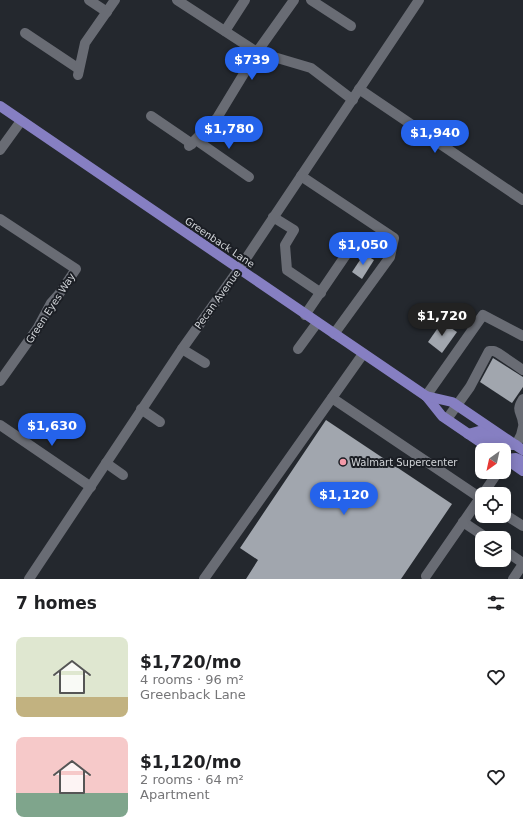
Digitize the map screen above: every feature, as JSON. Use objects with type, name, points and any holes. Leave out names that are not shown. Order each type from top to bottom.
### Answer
[{"type":"main road","name":"Greenback Lane","points":[[0,106],[426,396],[442,416],[482,443]]},
{"type":"main road","name":"Greenback Lane","points":[[426,396],[452,402],[519,447]]},
{"type":"main road","points":[[468,434],[479,431],[501,444],[519,447]]},
{"type":"main road","points":[[511,459],[516,458],[523,461]]},
{"type":"main road","points":[[511,464],[523,471]]},
{"type":"street","points":[[89,0],[107,12]]},
{"type":"street","points":[[25,33],[78,72],[85,43],[115,0]]},
{"type":"street","points":[[177,0],[257,52],[311,68],[353,100]]},
{"type":"street","points":[[225,31],[245,0]]},
{"type":"street","points":[[192,143],[217,118],[257,52],[294,0]]},
{"type":"street","points":[[312,0],[351,26]]},
{"type":"street","name":"Pecan Avenue","points":[[29,579],[182,349],[239,270],[419,0]]},
{"type":"street","points":[[359,89],[523,200]]},
{"type":"street","points":[[151,116],[249,178]]},
{"type":"street","points":[[0,150],[21,121]]},
{"type":"street","points":[[301,176],[394,238],[390,257],[334,334]]},
{"type":"street","points":[[274,217],[294,230],[285,245],[287,270],[321,293]]},
{"type":"street","name":"Green Eyes Way","points":[[0,219],[76,269],[51,303],[37,329],[0,381]]},
{"type":"street","points":[[305,314],[321,293],[352,246]]},
{"type":"street","points":[[426,396],[483,315],[523,336]]},
{"type":"street","points":[[298,349],[317,323]]},
{"type":"street","points":[[182,349],[205,363]]},
{"type":"street","points":[[447,419],[470,387],[489,351],[498,353],[523,370]]},
{"type":"street","points":[[204,579],[363,354]]},
{"type":"street","points":[[332,398],[475,491]]},
{"type":"street","points":[[523,400],[519,406],[519,412],[523,418],[523,423]]},
{"type":"street","points":[[142,409],[160,422]]},
{"type":"street","points":[[0,425],[91,487]]},
{"type":"street","points":[[519,447],[523,427]]},
{"type":"street","points":[[106,463],[123,474]]},
{"type":"street","points":[[427,578],[475,506]]},
{"type":"street","points":[[511,518],[523,526]]},
{"type":"street","points":[[463,522],[476,531]]},
{"type":"street","points":[[511,555],[523,563],[513,579]]},
{"type":"building","points":[[364,254],[374,260],[362,279],[352,272]]},
{"type":"building","points":[[442,322],[457,332],[442,353],[428,342]]},
{"type":"building","points":[[493,358],[523,377],[523,387],[512,403],[480,382]]},
{"type":"building","name":"Walmart Supercenter","points":[[326,420],[452,504],[401,579],[246,579],[258,560],[240,548]]},
{"type":"place","name":"Walmart Supercenter","points":[[343,462]]}]
